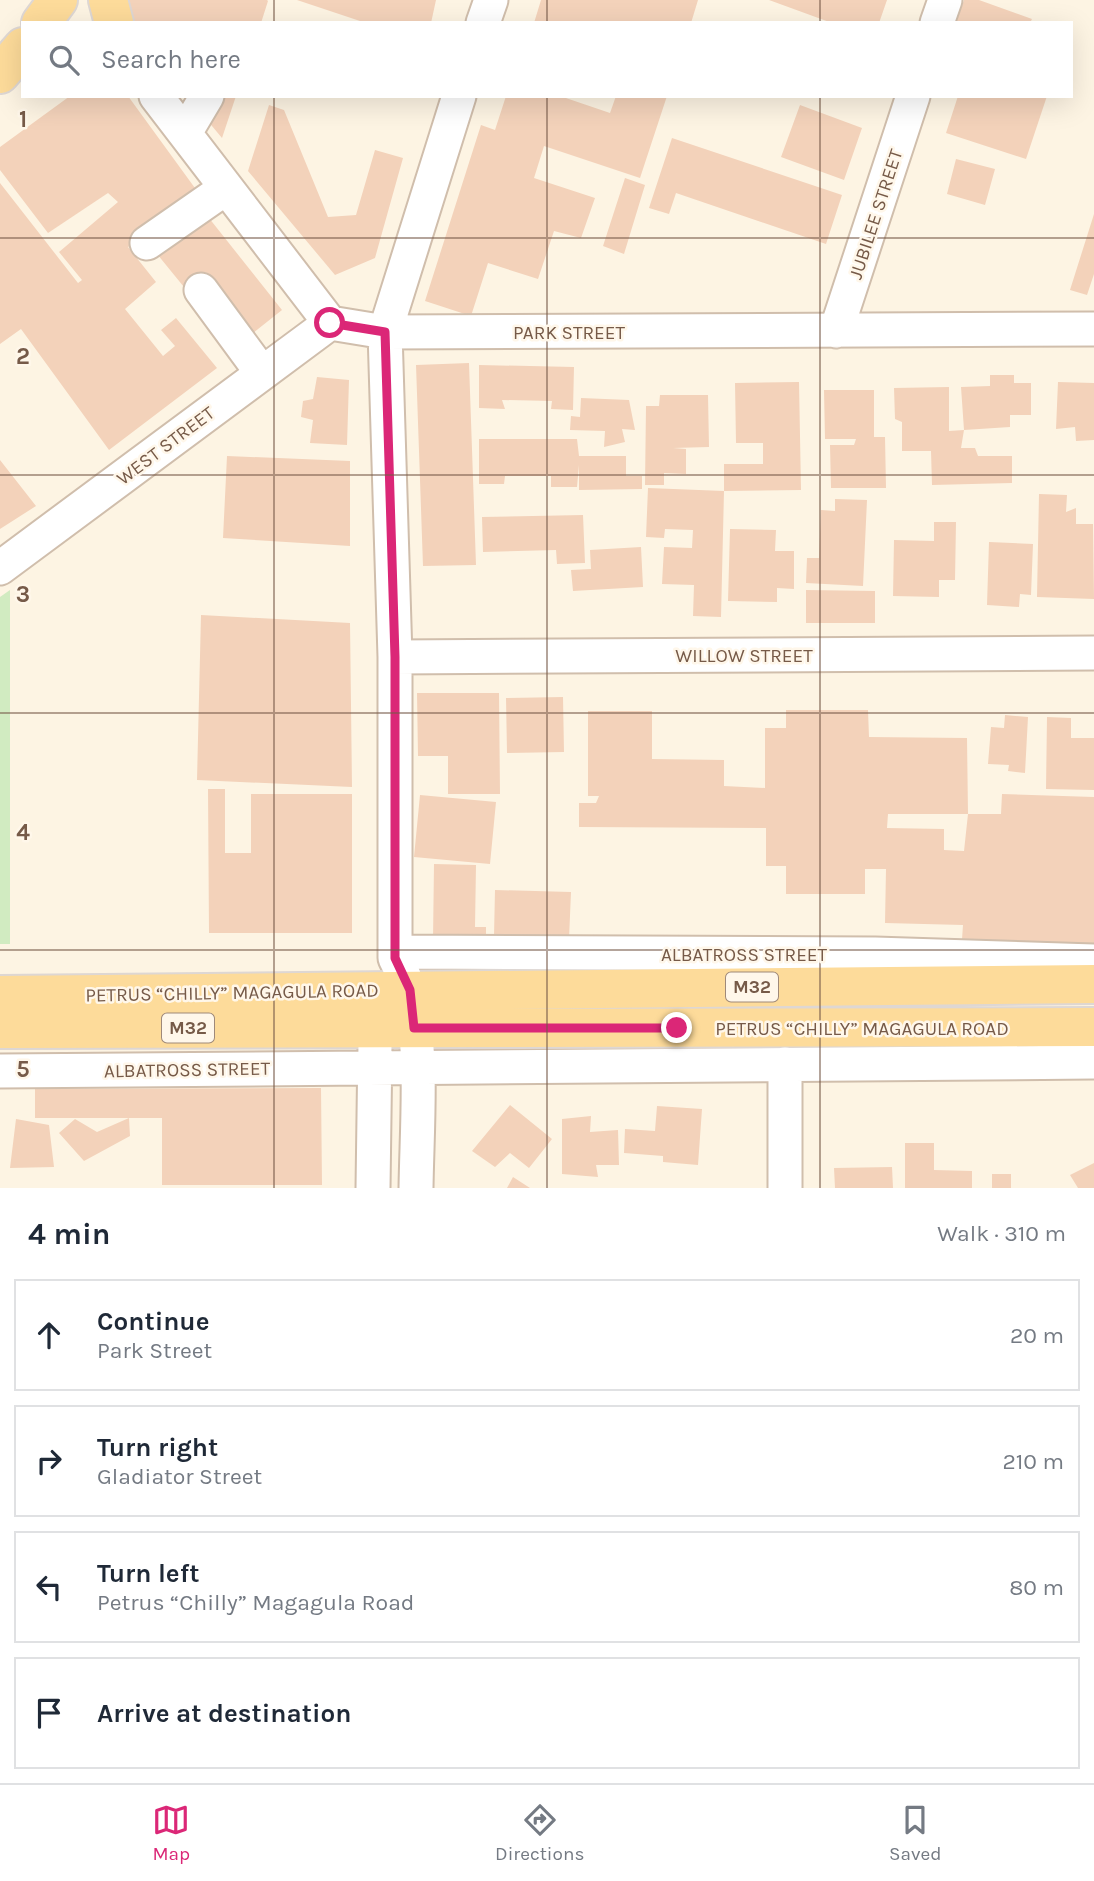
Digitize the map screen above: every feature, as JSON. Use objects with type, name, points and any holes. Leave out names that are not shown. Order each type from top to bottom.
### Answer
[{"type":"main road","points":[[42,21],[58,0]]},
{"type":"main road","points":[[108,0],[113,21]]},
{"type":"main road","name":"PETRUS “CHILLY” MAGAGULA ROAD","points":[[0,995],[394,972],[1094,984]]},
{"type":"main road","name":"PETRUS “CHILLY” MAGAGULA ROAD","points":[[0,1029],[1094,1027]]},
{"type":"street","points":[[87,0],[102,21]]},
{"type":"street","points":[[484,21],[491,0]]},
{"type":"street","points":[[938,21],[945,0]]},
{"type":"street","points":[[158,98],[330,323]]},
{"type":"street","points":[[185,133],[206,98]]},
{"type":"street","points":[[373,1188],[373,1067],[376,1028],[394,972],[395,657],[385,332],[458,98]]},
{"type":"street","name":"JUBILEE STREET","points":[[836,331],[912,98]]},
{"type":"street","points":[[147,243],[226,187]]},
{"type":"street","points":[[201,290],[262,373]]},
{"type":"street","name":"PARK STREET","points":[[330,323],[385,332],[1094,329]]},
{"type":"street","name":"WEST STREET","points":[[0,568],[330,323]]},
{"type":"street","name":"WILLOW STREET","points":[[395,657],[1094,653]]},
{"type":"street","name":"ALBATROSS STREET","points":[[394,972],[875,954],[1094,961]]},
{"type":"street","points":[[394,972],[414,1028],[417,1067],[416,1188]]},
{"type":"street","points":[[417,1067],[1094,1062]]},
{"type":"street","points":[[785,1064],[785,1188]]},
{"type":"street","name":"ALBATROSS STREET","points":[[0,1071],[417,1067]]},
{"type":"green space","points":[[10,590],[10,944],[0,944],[0,597]]},
{"type":"building","points":[[121,0],[268,1],[262,21],[125,21]]},
{"type":"building","points":[[297,0],[436,0],[431,21],[360,21]]},
{"type":"building","points":[[541,0],[698,0],[692,21],[535,21]]},
{"type":"building","points":[[769,0],[887,0],[880,21],[827,21]]},
{"type":"building","points":[[964,0],[979,0],[1032,19],[1031,21],[957,21]]},
{"type":"building","points":[[67,98],[129,98],[200,195],[128,247],[156,282],[125,309],[163,356],[175,346],[161,330],[176,318],[217,368],[109,450],[21,329],[0,344],[0,183],[78,283],[82,280],[59,252],[118,202],[108,193],[48,233],[0,170],[0,147]]},
{"type":"building","points":[[189,98],[235,98],[222,138]]},
{"type":"building","points":[[505,98],[566,98],[610,113],[615,98],[666,98],[640,178],[544,146],[534,178],[595,198],[581,238],[554,231],[538,279],[488,263],[471,316],[425,301],[481,125],[495,130]]},
{"type":"building","points":[[957,98],[1046,98],[1026,159],[946,133]]},
{"type":"building","points":[[269,105],[284,110],[328,217],[356,215],[375,150],[403,158],[375,258],[335,275],[248,171]]},
{"type":"building","points":[[800,105],[862,128],[844,180],[781,157]]},
{"type":"building","points":[[672,138],[842,195],[826,244],[676,193],[669,214],[649,208]]},
{"type":"building","points":[[956,159],[995,169],[985,205],[947,194]]},
{"type":"building","points":[[625,178],[645,185],[624,254],[603,246]]},
{"type":"building","points":[[205,213],[282,310],[243,341],[188,292],[153,249]]},
{"type":"building","points":[[1094,214],[1094,274],[1087,295],[1070,290]]},
{"type":"building","points":[[469,363],[476,565],[423,566],[416,365]]},
{"type":"building","points":[[479,365],[574,367],[573,410],[551,409],[552,401],[502,400],[505,409],[479,408]]},
{"type":"building","points":[[990,375],[1014,375],[1014,383],[1031,383],[1031,415],[1010,415],[1010,427],[964,430],[961,387],[990,386]]},
{"type":"building","points":[[317,377],[349,380],[347,445],[310,443],[313,420],[301,417],[303,401],[313,399]]},
{"type":"building","points":[[799,382],[801,490],[724,491],[724,464],[763,464],[763,443],[736,443],[735,383]]},
{"type":"building","points":[[1058,382],[1094,383],[1094,440],[1076,441],[1075,427],[1056,429]]},
{"type":"building","points":[[949,387],[949,431],[964,430],[961,448],[975,448],[978,456],[1012,456],[1012,483],[932,485],[931,451],[902,451],[902,422],[895,419],[894,388]]},
{"type":"building","points":[[824,390],[874,390],[874,437],[885,437],[886,488],[831,488],[830,445],[854,445],[856,439],[825,439]]},
{"type":"building","points":[[660,395],[708,395],[709,447],[673,448],[686,449],[686,474],[664,473],[664,485],[645,485],[646,406],[659,406]]},
{"type":"building","points":[[581,398],[629,400],[635,430],[622,429],[625,442],[604,447],[605,431],[570,430],[571,416],[580,417]]},
{"type":"building","points":[[479,439],[577,439],[579,456],[626,456],[626,476],[642,476],[642,489],[579,490],[579,465],[577,487],[551,487],[551,476],[505,476],[504,484],[479,484]]},
{"type":"building","points":[[227,456],[350,461],[350,546],[223,538]]},
{"type":"building","points":[[0,460],[36,506],[0,529]]},
{"type":"building","points":[[648,488],[724,491],[721,617],[693,616],[694,585],[662,584],[664,547],[692,548],[693,530],[665,529],[664,538],[646,537]]},
{"type":"building","points":[[1039,494],[1067,495],[1066,512],[1076,508],[1076,524],[1093,524],[1094,599],[1037,597]]},
{"type":"building","points":[[835,499],[867,500],[863,586],[806,583],[807,558],[819,558],[821,510],[835,511]]},
{"type":"building","points":[[583,515],[585,563],[557,564],[556,550],[483,552],[482,517]]},
{"type":"building","points":[[934,522],[956,522],[955,580],[939,580],[939,597],[893,596],[894,540],[934,541]]},
{"type":"building","points":[[730,529],[776,530],[775,551],[794,551],[794,589],[777,588],[777,602],[728,601]]},
{"type":"building","points":[[989,542],[1033,544],[1031,595],[1020,594],[1019,607],[987,605]]},
{"type":"building","points":[[641,547],[643,587],[573,591],[571,570],[591,569],[590,550]]},
{"type":"building","points":[[806,590],[875,591],[875,623],[806,623]]},
{"type":"building","points":[[201,615],[350,623],[352,787],[197,780]]},
{"type":"building","points":[[417,693],[499,693],[500,794],[448,794],[448,756],[418,756]]},
{"type":"building","points":[[563,697],[564,752],[507,753],[506,698]]},
{"type":"building","points":[[786,710],[868,710],[869,737],[967,738],[968,814],[1001,814],[1002,794],[1094,797],[1094,957],[961,954],[963,925],[885,923],[886,869],[865,869],[865,894],[786,894],[786,866],[766,866],[766,828],[579,827],[579,803],[596,803],[599,796],[588,796],[588,711],[652,711],[652,759],[724,760],[724,786],[765,788],[765,728],[786,728]],"holes":[[[888,814],[968,814],[964,851],[944,850],[944,829],[887,828]]]},
{"type":"building","points":[[1005,715],[1028,717],[1025,773],[1008,771],[1009,765],[988,764],[991,727],[1004,728]]},
{"type":"building","points":[[1047,717],[1071,718],[1071,738],[1094,738],[1094,790],[1046,789]]},
{"type":"building","points":[[208,789],[225,789],[225,853],[251,853],[251,794],[352,794],[352,933],[209,933]]},
{"type":"building","points":[[420,795],[496,802],[490,864],[414,857]]},
{"type":"building","points":[[434,864],[476,865],[475,927],[486,927],[486,941],[433,940]]},
{"type":"building","points":[[495,890],[571,892],[569,939],[494,936]]},
{"type":"building","points":[[321,1088],[322,1185],[162,1185],[162,1118],[35,1118],[35,1089]]},
{"type":"building","points":[[510,1105],[552,1139],[529,1168],[510,1153],[495,1167],[472,1151]]},
{"type":"building","points":[[657,1106],[702,1109],[698,1165],[663,1162],[663,1156],[624,1153],[625,1129],[655,1131]]},
{"type":"building","points":[[591,1116],[590,1132],[618,1130],[619,1165],[596,1165],[598,1177],[562,1174],[562,1119]]},
{"type":"building","points":[[129,1118],[130,1136],[84,1161],[59,1133],[75,1119],[97,1132]]},
{"type":"building","points":[[16,1119],[49,1125],[54,1167],[10,1168]]},
{"type":"building","points":[[905,1143],[934,1143],[934,1170],[972,1171],[972,1188],[905,1188]]},
{"type":"building","points":[[1094,1163],[1094,1188],[1078,1188],[1070,1175]]},
{"type":"building","points":[[892,1167],[893,1188],[835,1188],[834,1168]]},
{"type":"building","points":[[992,1174],[1011,1174],[1011,1188],[992,1188]]},
{"type":"building","points":[[513,1177],[530,1188],[507,1188]]},
{"type":"route","points":[[330,323],[385,332],[395,657],[395,958],[410,990],[414,1028],[677,1028]]}]
